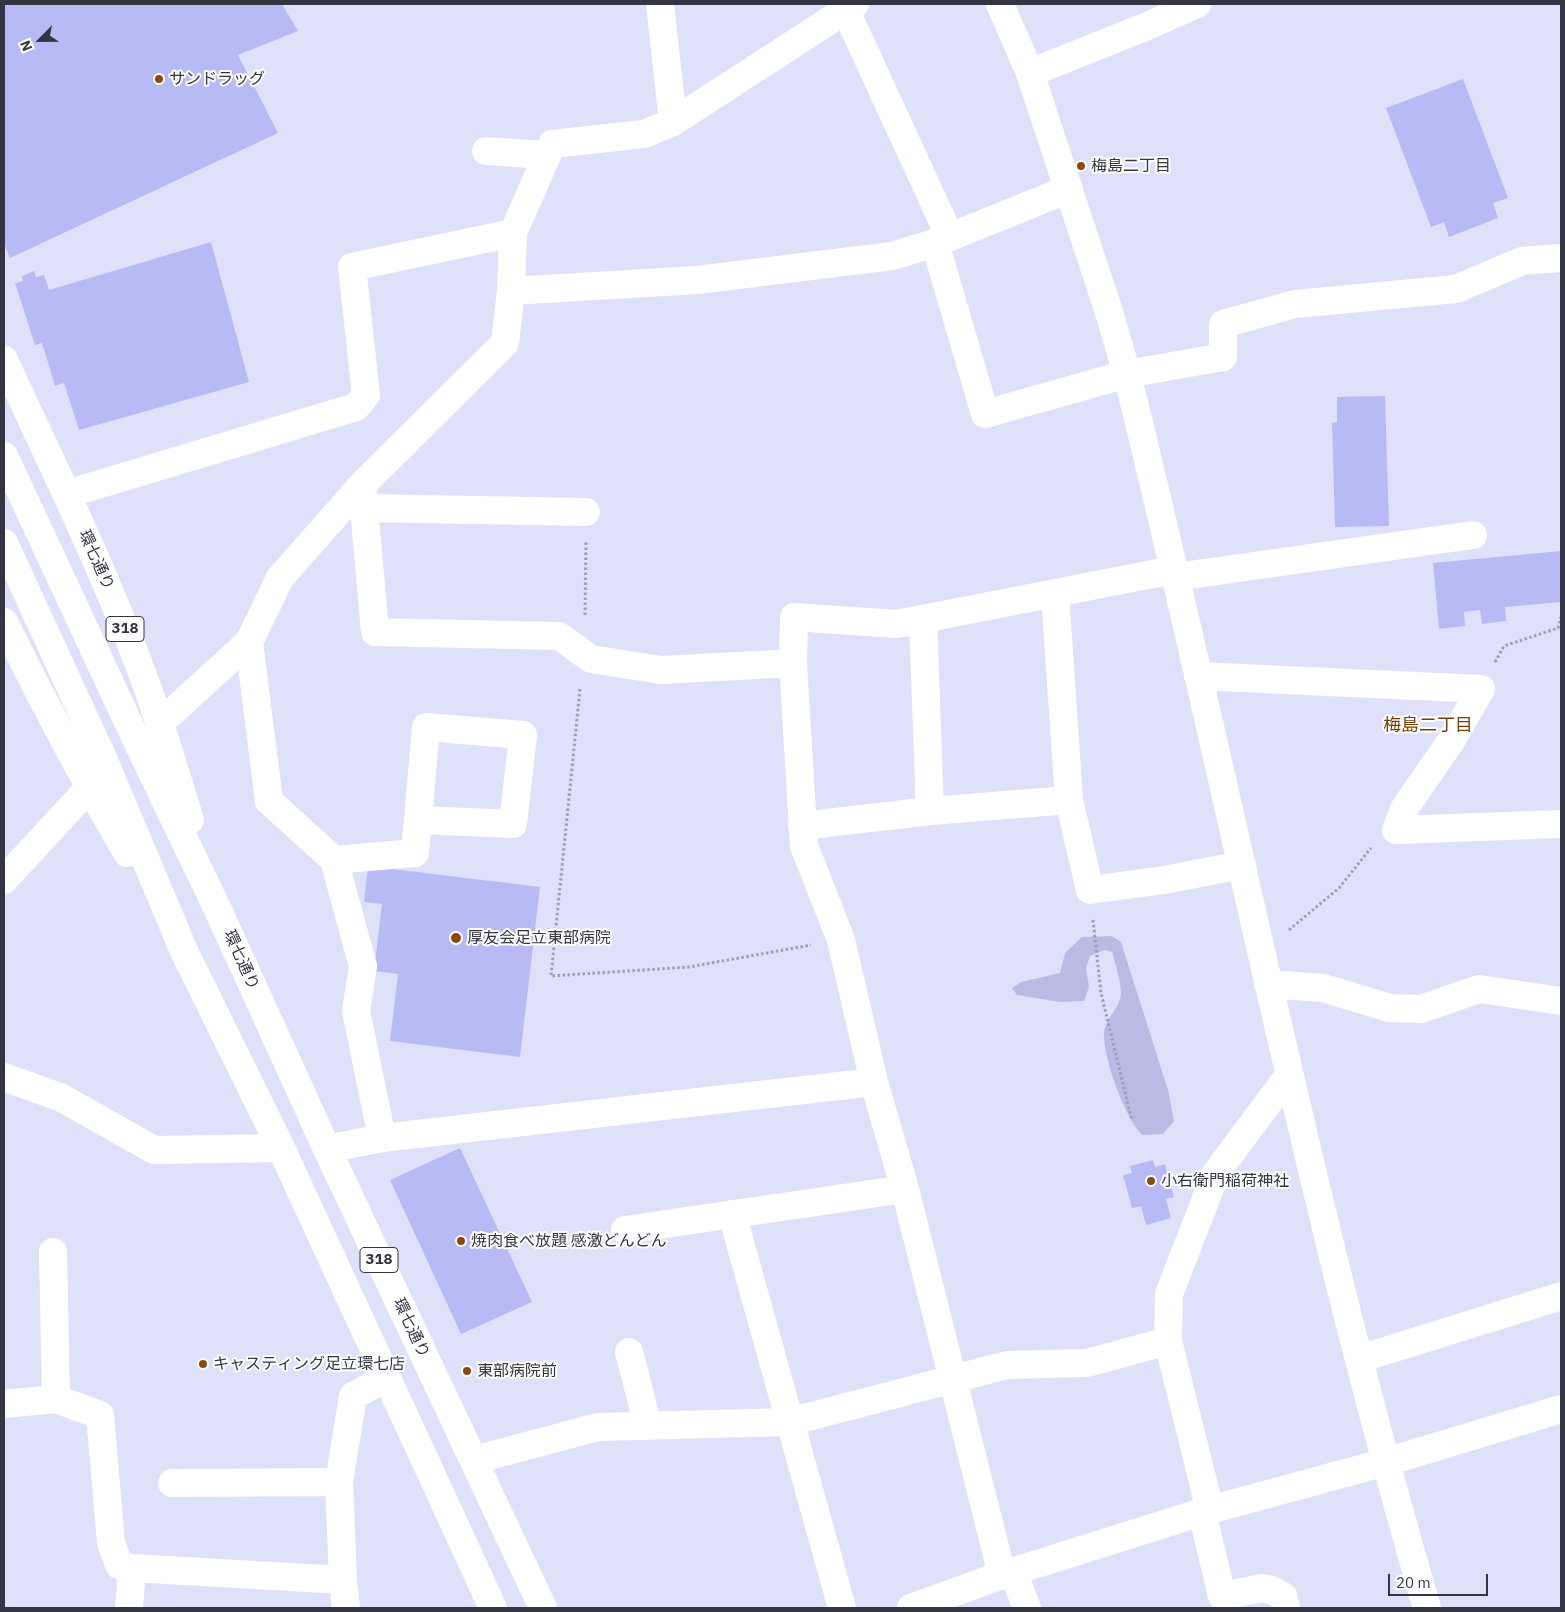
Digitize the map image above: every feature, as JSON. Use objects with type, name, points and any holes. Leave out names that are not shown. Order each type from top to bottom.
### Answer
[{"type":"street","points":[[660,4],[673,122]]},
{"type":"street","points":[[1000,4],[1030,73],[1109,312],[1127,374],[1289,1075],[1359,1359],[1427,1608]]},
{"type":"street","points":[[1030,73],[1197,4]]},
{"type":"street","points":[[160,723],[249,642],[280,578],[363,497],[505,343],[511,291],[513,233],[552,144],[644,134],[673,122],[850,7],[942,240],[985,414],[1127,374],[1223,357],[1223,324],[1295,304],[1456,289],[1522,261],[1560,265]]},
{"type":"street","points":[[486,151],[547,155]]},
{"type":"street","points":[[511,291],[696,280],[892,256],[942,240],[1069,189]]},
{"type":"street","points":[[67,494],[356,407],[366,395],[352,267],[513,233]]},
{"type":"street","name":"環七通り","points":[[4,360],[67,494],[109,589],[138,662],[160,723],[218,910]]},
{"type":"street","name":"環七通り","points":[[4,456],[218,910],[326,1149],[543,1608]]},
{"type":"street","points":[[363,497],[586,512]]},
{"type":"street","points":[[363,497],[375,632],[559,636],[591,659],[661,670],[793,663]]},
{"type":"street","points":[[1027,1608],[1008,1574],[952,1381],[905,1189],[874,1082],[841,940],[804,846],[793,663],[794,618],[897,624],[1174,574],[1473,535]]},
{"type":"street","name":"318","points":[[4,543],[102,756],[184,951],[281,1148],[494,1608]]},
{"type":"street","points":[[1055,594],[1069,800],[1090,890],[1164,880],[1242,865]]},
{"type":"street","points":[[923,620],[930,811]]},
{"type":"street","name":"318","points":[[4,622],[89,788],[184,951]]},
{"type":"street","points":[[249,642],[270,801],[334,860],[363,966],[356,1011],[382,1138]]},
{"type":"street","points":[[1198,676],[1481,689],[1451,741],[1404,809],[1396,830],[1561,824]]},
{"type":"street","points":[[334,860],[415,853],[426,727],[523,735],[513,824],[418,820]]},
{"type":"street","points":[[4,880],[89,788]]},
{"type":"street","points":[[802,826],[930,811],[1069,800]]},
{"type":"street","points":[[1268,984],[1323,988],[1390,1008],[1421,1009],[1478,989],[1561,1001]]},
{"type":"street","points":[[1286,1608],[1283,1596],[1262,1588],[1222,1596],[1206,1511],[1168,1341],[1169,1294],[1216,1174],[1289,1075]]},
{"type":"street","points":[[4,1077],[62,1098],[154,1150],[281,1148]]},
{"type":"street","points":[[326,1149],[382,1138],[874,1082]]},
{"type":"street","points":[[625,1230],[905,1189]]},
{"type":"street","points":[[732,1214],[842,1608]]},
{"type":"street","points":[[52,1252],[56,1399]]},
{"type":"street","points":[[1359,1359],[1561,1296]]},
{"type":"street","points":[[474,1460],[598,1427],[789,1422],[952,1381],[1007,1365],[1087,1362],[1168,1341]]},
{"type":"street","points":[[629,1352],[648,1426]]},
{"type":"street","points":[[346,1608],[339,1482],[353,1396],[386,1378]]},
{"type":"street","points":[[4,1404],[56,1399],[100,1415],[112,1543],[119,1565],[132,1568],[343,1580]]},
{"type":"street","points":[[911,1608],[1008,1574],[1206,1511],[1386,1462],[1561,1409]]},
{"type":"street","points":[[172,1483],[339,1482]]},
{"type":"street","points":[[129,1608],[132,1568]]},
{"type":"path","points":[[586,512],[584,654],[551,976],[689,967],[841,940]]},
{"type":"path","points":[[1481,689],[1504,646],[1558,628],[1561,617]]},
{"type":"path","points":[[1261,952],[1339,888],[1382,834],[1396,830]]},
{"type":"path","points":[[1090,890],[1101,993],[1132,1120]]},
{"type":"shaded area","points":[[1112,936],[1121,942],[1168,1090],[1174,1121],[1163,1134],[1142,1135],[1135,1127],[1122,1101],[1111,1071],[1104,1043],[1104,1032],[1119,1003],[1121,993],[1112,952],[1105,950],[1090,956],[1086,968],[1089,987],[1084,1001],[1060,1002],[1017,995],[1012,988],[1021,982],[1060,973],[1065,953],[1082,937]]},
{"type":"building","points":[[4,4],[282,4],[298,31],[238,55],[278,133],[10,258],[4,243]]},
{"type":"building","points":[[1463,79],[1508,198],[1493,203],[1498,218],[1449,237],[1444,222],[1431,227],[1386,108]]},
{"type":"building","points":[[211,242],[249,382],[79,430],[64,383],[55,386],[42,343],[35,345],[15,283],[23,281],[22,276],[34,271],[36,277],[44,275],[49,290]]},
{"type":"building","points":[[1385,396],[1389,526],[1335,527],[1332,423],[1337,422],[1337,397]]},
{"type":"building","points":[[1561,551],[1561,602],[1505,607],[1506,621],[1482,624],[1480,610],[1464,612],[1465,626],[1439,629],[1433,563]]},
{"type":"building","name":"厚友会足立東部病院","points":[[368,866],[540,887],[520,1057],[390,1041],[398,974],[374,971],[382,904],[364,902]]},
{"type":"building","name":"焼肉食べ放題 感激どんどん","points":[[460,1148],[532,1302],[461,1334],[390,1180]]},
{"type":"building","points":[[1153,1160],[1155,1167],[1165,1164],[1174,1197],[1166,1199],[1171,1218],[1146,1225],[1141,1206],[1132,1208],[1123,1175],[1132,1173],[1130,1166]]},
{"type":"place","name":"サンドラッグ","points":[[159,79]]},
{"type":"place","name":"梅島二丁目","points":[[1081,166]]},
{"type":"place","name":"厚友会足立東部病院","points":[[456,938]]},
{"type":"place","name":"小右衛門稲荷神社","points":[[1151,1181]]},
{"type":"place","name":"焼肉食べ放題 感激どんどん","points":[[461,1241]]},
{"type":"place","name":"キャスティング足立環七店","points":[[203,1364]]},
{"type":"place","name":"東部病院前","points":[[467,1371]]},
{"type":"district","name":"梅島二丁目","points":[[1428,726]]}]
